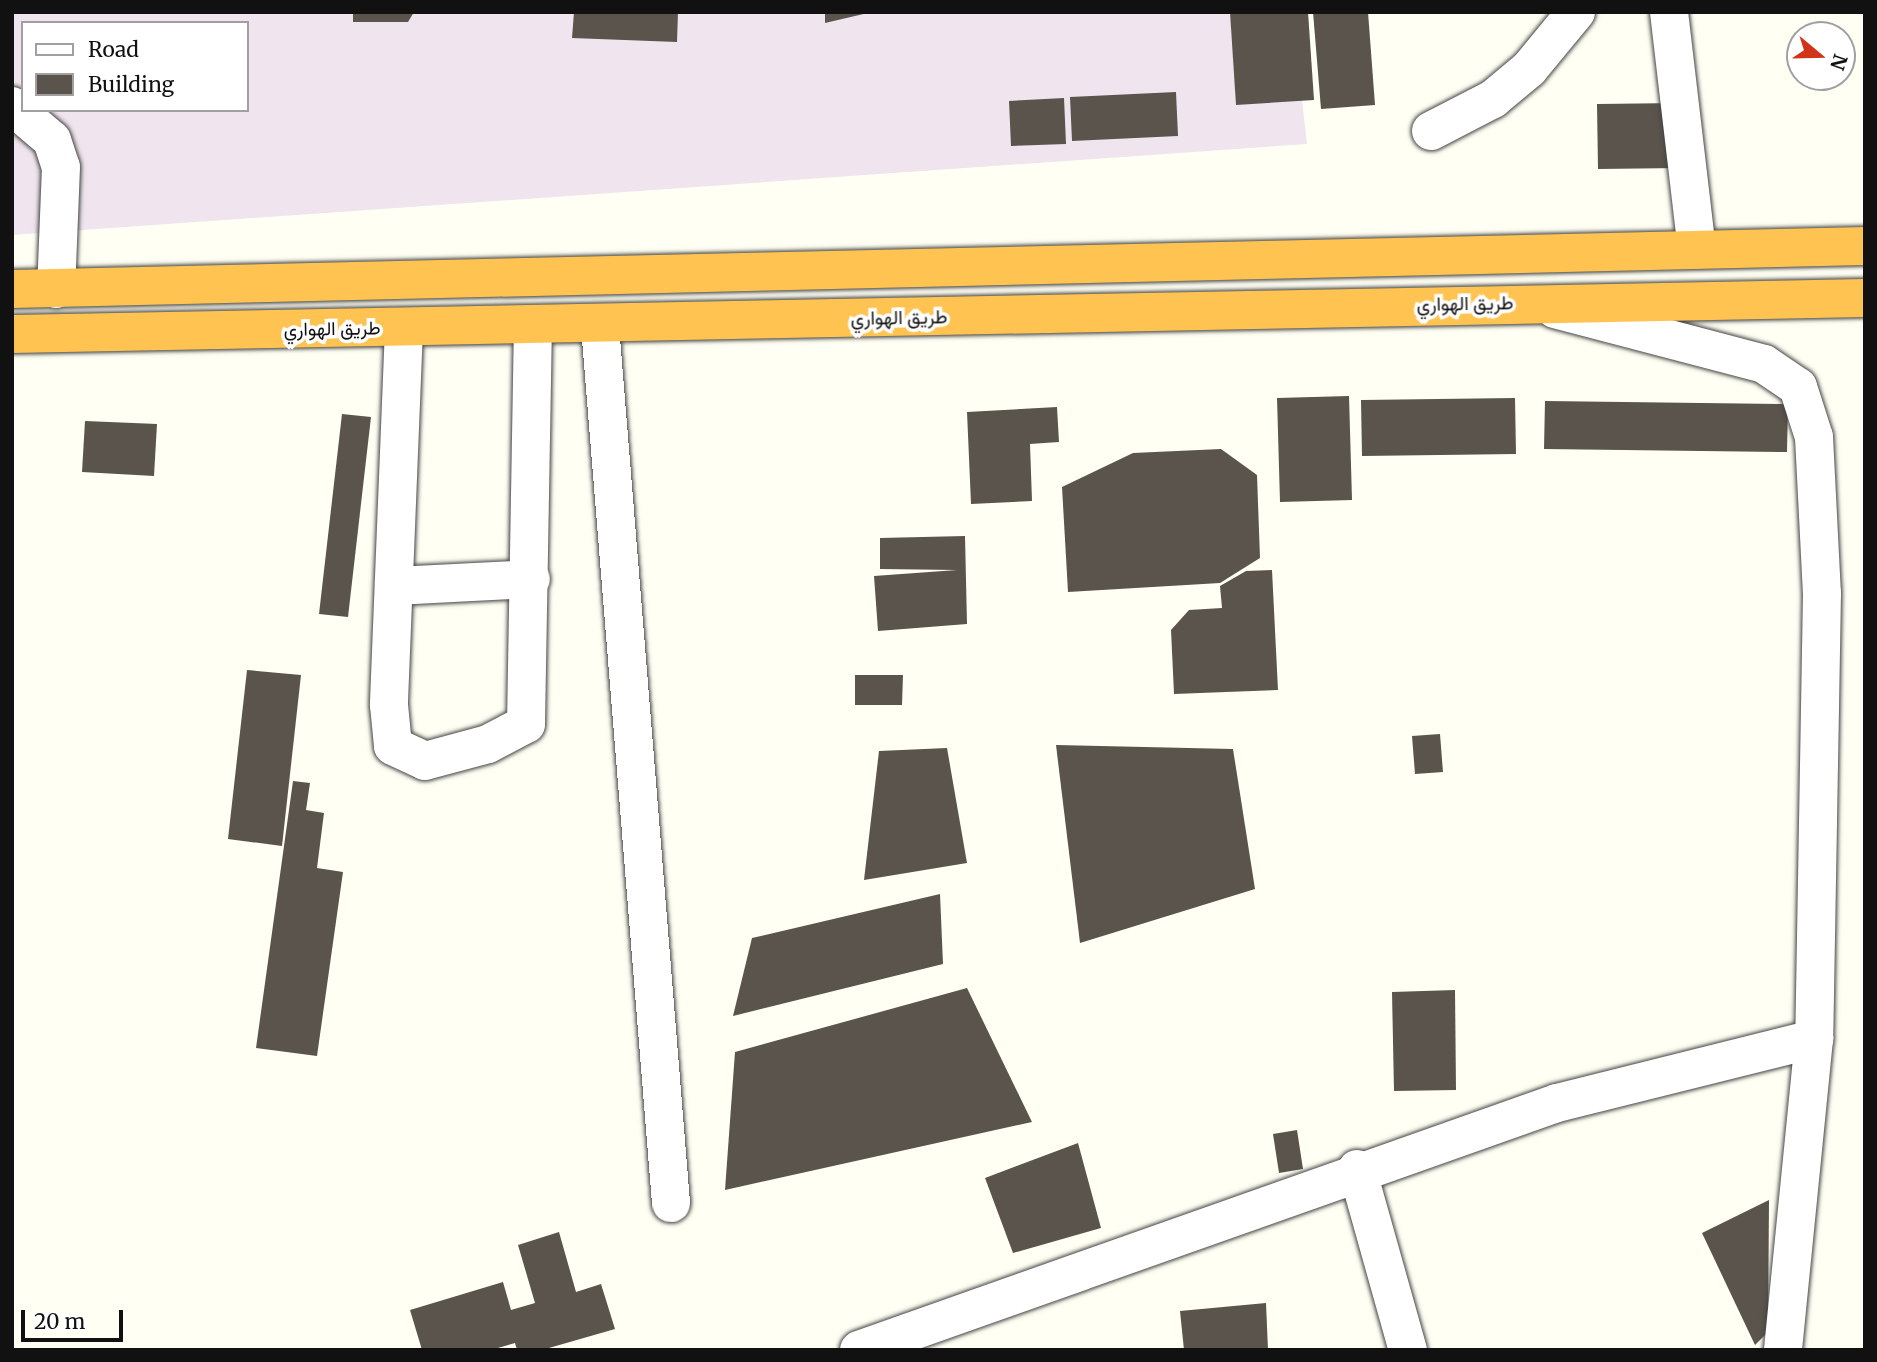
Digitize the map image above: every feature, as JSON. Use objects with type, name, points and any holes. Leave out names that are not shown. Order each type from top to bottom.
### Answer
[{"type":"highway","points":[[12,289],[1865,246]]},
{"type":"highway","name":"طريق الهواري","points":[[12,334],[600,326],[1533,303],[1865,298]]},
{"type":"street","points":[[1431,131],[1493,99],[1576,12]]},
{"type":"street","points":[[1670,12],[1697,249]]},
{"type":"street","points":[[12,106],[52,140],[61,167],[56,289]]},
{"type":"street","points":[[1533,303],[1764,364],[1798,387],[1807,410],[1821,503],[1822,593],[1814,1039],[1783,1350]]},
{"type":"street","points":[[600,326],[671,1203]]},
{"type":"street","points":[[404,328],[394,586],[393,746],[425,761],[488,744],[526,724],[531,579],[533,327]]},
{"type":"street","points":[[394,586],[531,579]]},
{"type":"street","points":[[859,1350],[1078,1276],[1357,1169],[1557,1103],[1814,1039]]},
{"type":"street","points":[[1357,1169],[1408,1350]]},
{"type":"shaded area","points":[[12,12],[1292,12],[1307,144],[12,235]]},
{"type":"building","points":[[353,12],[414,12],[408,22],[353,22]]},
{"type":"building","points":[[574,12],[678,12],[677,42],[572,38]]},
{"type":"building","points":[[825,12],[868,12],[868,13],[825,23]]},
{"type":"building","points":[[1230,12],[1308,12],[1314,100],[1236,105]]},
{"type":"building","points":[[1313,12],[1368,12],[1375,105],[1321,109]]},
{"type":"building","points":[[1176,92],[1178,136],[1072,141],[1070,97]]},
{"type":"building","points":[[1064,98],[1066,144],[1011,146],[1009,101]]},
{"type":"building","points":[[1679,103],[1680,168],[1598,169],[1597,104]]},
{"type":"building","points":[[1349,396],[1352,500],[1280,502],[1277,398]]},
{"type":"building","points":[[1515,398],[1516,454],[1362,456],[1361,400]]},
{"type":"building","points":[[1545,401],[1788,404],[1787,452],[1544,449]]},
{"type":"building","points":[[1057,407],[1059,442],[1030,444],[1032,501],[971,504],[967,412]]},
{"type":"building","points":[[342,414],[371,417],[348,617],[319,614]]},
{"type":"building","points":[[85,421],[157,424],[154,476],[82,472]]},
{"type":"building","points":[[1221,449],[1257,475],[1260,558],[1220,583],[1068,592],[1062,487],[1133,453]]},
{"type":"building","points":[[965,536],[967,624],[878,631],[874,576],[957,570],[880,569],[880,538]]},
{"type":"building","points":[[1272,570],[1278,690],[1174,694],[1171,630],[1189,610],[1222,608],[1220,586],[1246,571]]},
{"type":"building","points":[[247,670],[301,675],[282,846],[228,839]]},
{"type":"building","points":[[855,675],[903,675],[902,705],[855,705]]},
{"type":"building","points":[[1440,734],[1443,772],[1415,774],[1412,736]]},
{"type":"building","points":[[1056,745],[1233,749],[1255,889],[1080,943]]},
{"type":"building","points":[[947,748],[967,863],[864,880],[879,751]]},
{"type":"building","points":[[293,781],[310,783],[306,810],[324,813],[317,868],[343,872],[317,1056],[256,1048]]},
{"type":"building","points":[[940,894],[943,964],[733,1016],[752,938]]},
{"type":"building","points":[[967,988],[1032,1122],[725,1190],[735,1052]]},
{"type":"building","points":[[1455,990],[1456,1090],[1394,1091],[1392,992]]},
{"type":"building","points":[[1297,1130],[1303,1169],[1279,1173],[1273,1134]]},
{"type":"building","points":[[1078,1143],[1101,1228],[1013,1253],[985,1178]]},
{"type":"building","points":[[1769,1200],[1768,1332],[1755,1345],[1702,1233]]},
{"type":"building","points":[[559,1232],[576,1292],[601,1284],[615,1329],[542,1350],[517,1350],[515,1343],[491,1350],[422,1350],[410,1310],[503,1282],[511,1310],[535,1303],[518,1245]]},
{"type":"building","points":[[1266,1303],[1268,1350],[1184,1350],[1180,1311]]}]
